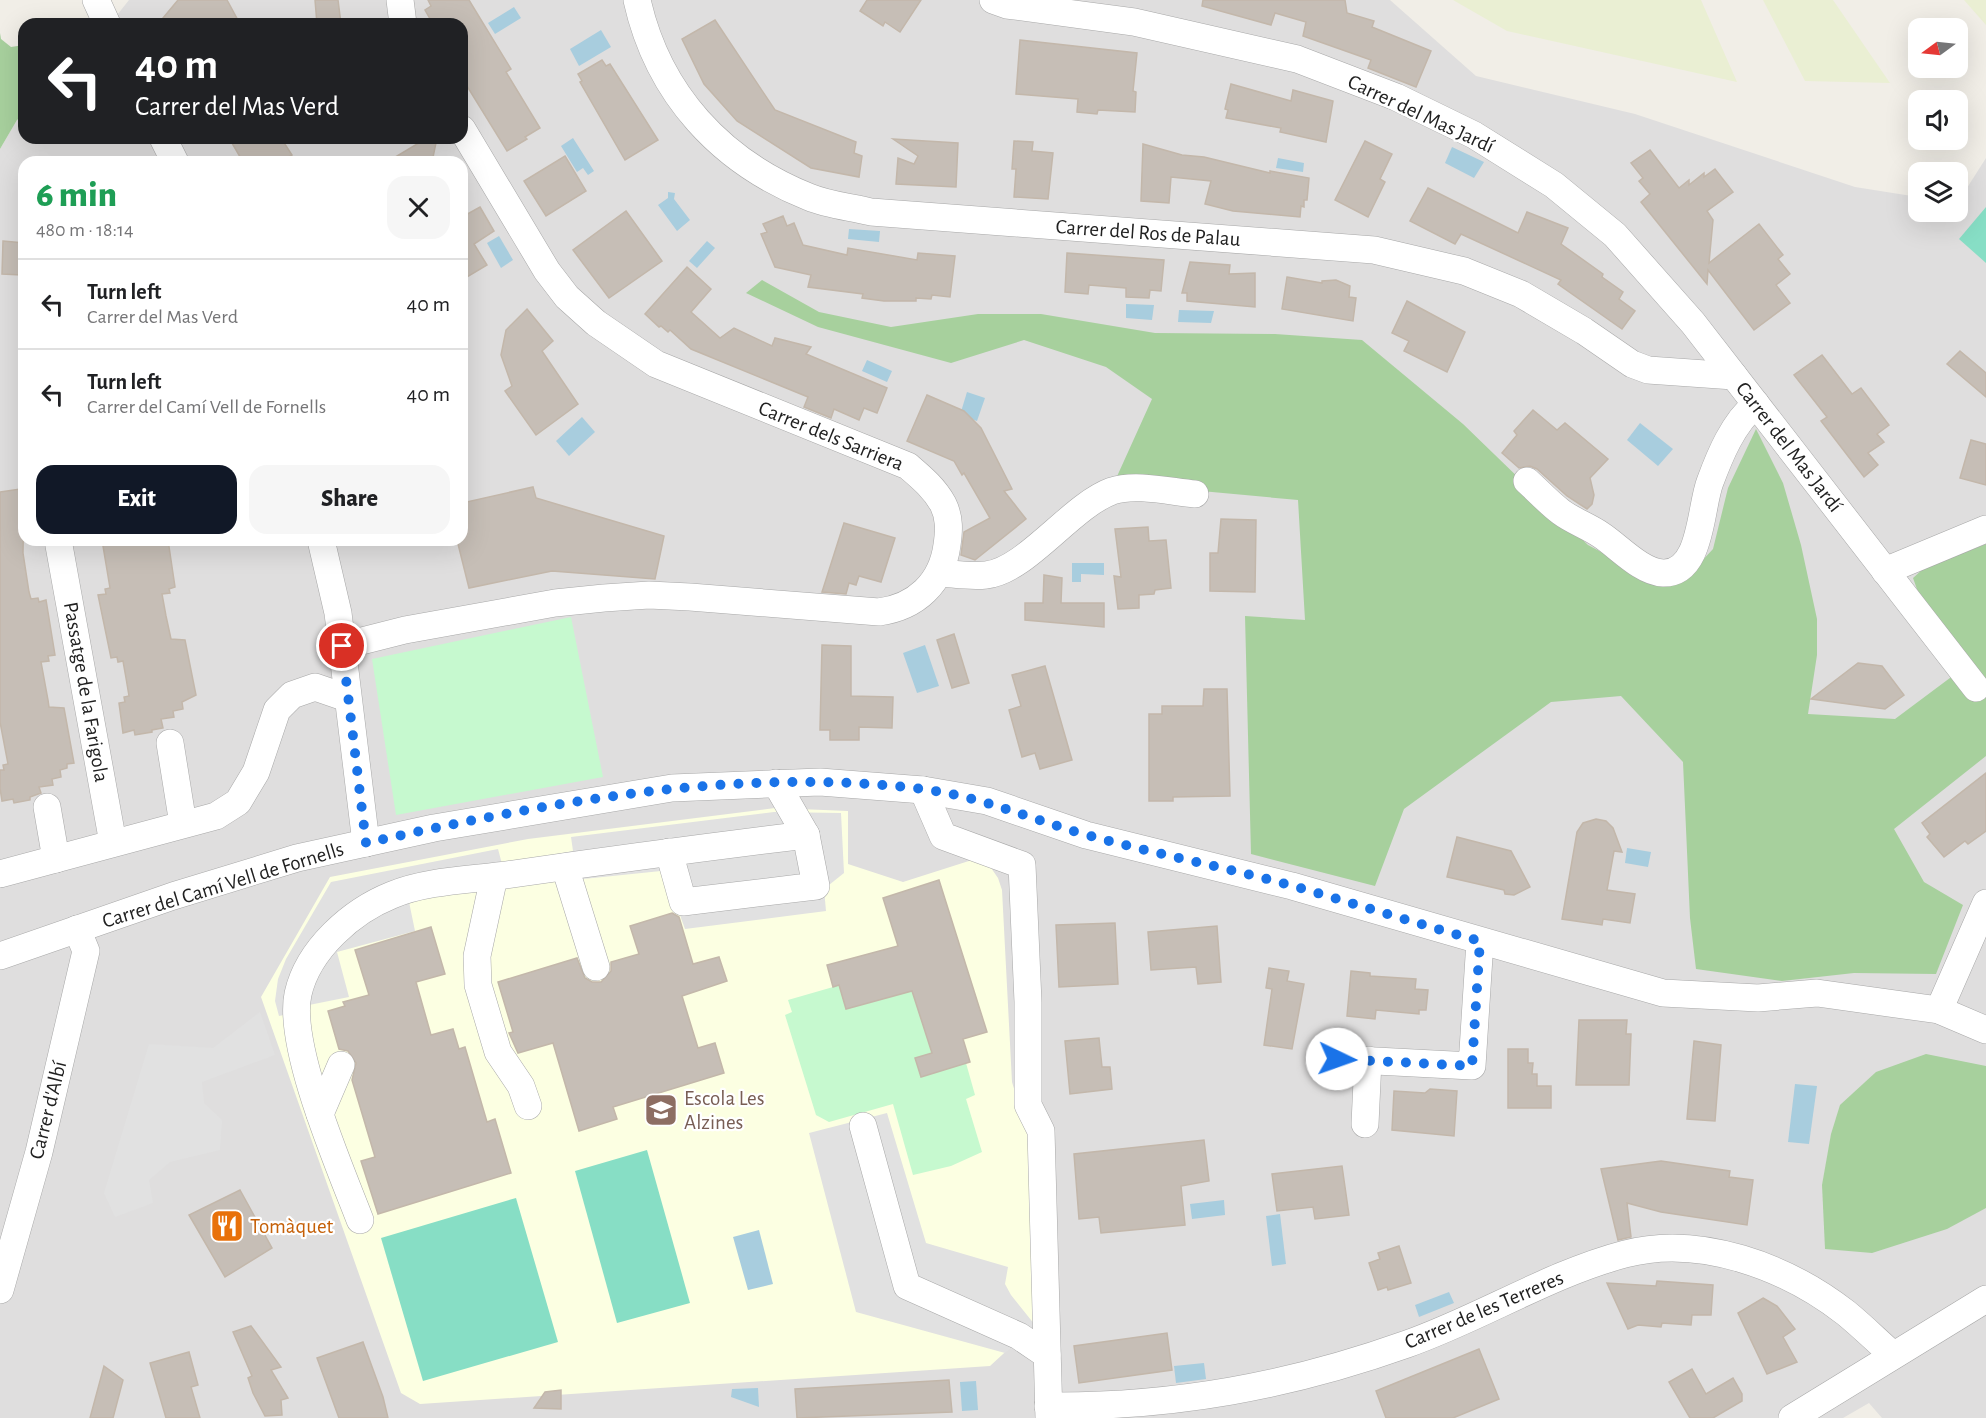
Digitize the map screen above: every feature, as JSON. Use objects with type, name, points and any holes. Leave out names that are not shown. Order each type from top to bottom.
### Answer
[{"type":"street","points":[[96,0],[105,18]]},
{"type":"street","points":[[400,0],[402,18]]},
{"type":"street","name":"Carrer del Ros de Palau","points":[[637,0],[656,59],[675,93],[707,131],[736,159],[769,178],[812,198],[871,212],[1374,250],[1464,271],[1521,294],[1584,331],[1632,364],[1647,370],[1734,376]]},
{"type":"street","name":"Carrer del Mas Jardí","points":[[993,0],[1007,5],[1145,24],[1297,59],[1396,97],[1474,135],[1554,185],[1615,235],[1693,323],[1976,688]]},
{"type":"street","name":"Carrer dels Sarriera","points":[[342,646],[405,630],[532,607],[649,595],[879,612],[897,609],[912,602],[927,591],[940,573],[950,527],[944,506],[932,486],[908,466],[656,364],[596,323],[567,297],[548,271],[468,139]]},
{"type":"street","points":[[1527,481],[1561,512],[1600,534],[1642,565],[1661,573],[1675,571],[1686,564],[1696,542],[1708,485],[1729,439],[1744,414],[1756,404]]},
{"type":"street","points":[[940,573],[987,575],[1010,566],[1094,500],[1114,490],[1133,489],[1195,494]]},
{"type":"street","points":[[1885,571],[1986,529]]},
{"type":"street","name":"Passatge de la Farigola","points":[[59,546],[113,843]]},
{"type":"street","points":[[322,546],[338,613],[366,843]]},
{"type":"street","points":[[0,874],[216,816],[238,802],[256,772],[278,710],[292,695],[315,687],[347,698]]},
{"type":"street","points":[[170,743],[183,825]]},
{"type":"street","name":"Carrer del Camí Vell de Fornells","points":[[0,956],[297,858],[445,826],[672,788],[820,782],[923,790],[987,801],[1086,835],[1292,886],[1663,993],[1758,998],[1817,993],[1939,1010],[1986,1030]]},
{"type":"street","points":[[669,852],[684,902],[816,886],[806,836],[776,783]]},
{"type":"street","points":[[923,790],[943,836],[1022,866],[1028,1002],[1028,1105],[1041,1131],[1048,1412]]},
{"type":"street","points":[[47,807],[56,859]]},
{"type":"street","points":[[360,1220],[320,1114],[298,1033],[296,1012],[298,993],[306,972],[323,948],[355,914],[391,895],[407,890],[669,852],[806,836]]},
{"type":"street","points":[[565,867],[596,967]]},
{"type":"street","points":[[494,877],[477,956],[478,986],[498,1052],[521,1086],[528,1106]]},
{"type":"street","points":[[1939,1010],[1986,903]]},
{"type":"street","name":"Carrer d'Albí","points":[[0,1290],[6,1251],[39,1152],[86,951],[77,929]]},
{"type":"street","points":[[1337,1059],[1472,1066],[1480,941]]},
{"type":"street","points":[[1365,1124],[1368,1060]]},
{"type":"street","points":[[320,1114],[341,1065]]},
{"type":"street","points":[[863,1126],[907,1286],[1019,1336],[1047,1355]]},
{"type":"street","name":"Carrer de les Terreres","points":[[1048,1412],[1196,1399],[1254,1389],[1323,1371],[1409,1343],[1583,1269],[1626,1254],[1663,1248],[1707,1250],[1748,1261],[1794,1281],[1845,1312],[1893,1355]]},
{"type":"street","points":[[1792,1418],[1986,1299]]},
{"type":"shaded area","points":[[129,0],[1390,0],[1476,76],[1635,114],[1855,187],[1908,195],[1908,222],[1968,222],[1968,186],[1986,158],[1986,1418],[1882,1418],[1869,1403],[1843,1418],[0,1418],[0,149],[18,119],[18,144],[468,144],[468,18],[115,18]]},
{"type":"shaded area","points":[[1453,0],[1701,0],[1737,82],[1507,31]]},
{"type":"shaded area","points":[[1763,0],[1833,0],[1890,83],[1805,81]]},
{"type":"shaded area","points":[[1964,0],[1986,0],[1986,25]]},
{"type":"shaded area","name":"Escola Les Alzines","points":[[775,808],[848,811],[848,864],[903,882],[972,860],[989,865],[998,878],[1002,890],[1012,1082],[1029,1139],[1042,1318],[990,1366],[420,1404],[401,1393],[261,997],[330,877],[528,839]]},
{"type":"shaded area","points":[[774,812],[841,813],[844,873],[824,889],[826,911],[685,929],[665,873],[661,871],[408,897],[415,931],[337,952],[349,997],[309,1005],[302,1011],[279,1016],[275,1001],[278,979],[286,959],[331,882],[498,849],[502,864],[573,851],[571,837]]},
{"type":"shaded area","points":[[260,1012],[275,1055],[202,1082],[204,1103],[222,1120],[220,1150],[170,1162],[149,1180],[153,1203],[115,1217],[104,1193],[149,1044],[213,1048]]},
{"type":"shaded area","points":[[887,1113],[926,1243],[1008,1267],[1005,1284],[1035,1325],[1005,1353],[856,1312],[809,1133]]},
{"type":"green space","points":[[0,33],[1,39],[11,47],[18,46],[18,119],[0,149]]},
{"type":"green space","points":[[1986,207],[1986,263],[1959,239]]},
{"type":"green space","points":[[762,280],[819,312],[891,327],[978,314],[1041,314],[1155,333],[1275,334],[1362,340],[1463,424],[1588,545],[1650,578],[1686,578],[1713,549],[1728,488],[1756,429],[1783,483],[1801,545],[1817,619],[1817,655],[1808,714],[1895,719],[1970,663],[1918,592],[1913,578],[1923,569],[1986,544],[1986,756],[1894,829],[1924,882],[1963,905],[1936,974],[1854,973],[1782,981],[1696,969],[1690,918],[1683,762],[1621,696],[1551,702],[1404,809],[1375,886],[1251,854],[1245,616],[1305,620],[1298,500],[1114,483],[1152,399],[1106,367],[1024,340],[951,363],[818,327],[746,293]]},
{"type":"green space","points":[[571,617],[603,777],[396,815],[372,659]]},
{"type":"green space","points":[[840,985],[847,1009],[912,991],[932,1053],[915,1058],[921,1076],[966,1063],[975,1095],[966,1099],[982,1152],[951,1166],[913,1175],[893,1104],[829,1122],[816,1115],[785,1015],[792,1012],[788,1000]]},
{"type":"green space","points":[[1926,1054],[1986,1066],[1986,1208],[1947,1229],[1872,1253],[1825,1249],[1822,1185],[1831,1134],[1840,1105],[1876,1072]]},
{"type":"green space","points":[[647,1150],[690,1303],[617,1323],[575,1171]]},
{"type":"green space","points":[[516,1198],[558,1342],[423,1381],[381,1238]]},
{"type":"water","points":[[514,7],[521,18],[495,34],[488,23]]},
{"type":"water","points":[[601,30],[611,47],[579,66],[570,49]]},
{"type":"water","points":[[573,138],[594,171],[588,175],[583,168],[577,172],[561,146]]},
{"type":"water","points":[[1452,147],[1484,162],[1474,178],[1445,163]]},
{"type":"water","points":[[1278,158],[1304,163],[1303,172],[1276,168]]},
{"type":"water","points":[[668,192],[675,193],[674,199],[690,220],[677,231],[658,205],[668,198]]},
{"type":"water","points":[[849,229],[880,231],[879,242],[848,239]]},
{"type":"water","points":[[499,236],[513,260],[501,268],[487,243]]},
{"type":"water","points":[[707,241],[715,248],[697,268],[689,261]]},
{"type":"water","points":[[1126,304],[1154,305],[1152,320],[1126,318]]},
{"type":"water","points":[[1179,310],[1214,311],[1211,323],[1178,322]]},
{"type":"water","points":[[867,360],[892,371],[887,382],[862,371]]},
{"type":"water","points":[[967,392],[985,398],[977,421],[960,415]]},
{"type":"water","points":[[582,417],[595,432],[569,456],[556,441]]},
{"type":"water","points":[[1640,423],[1673,449],[1658,466],[1627,440]]},
{"type":"water","points":[[1072,563],[1104,563],[1104,575],[1081,574],[1081,582],[1072,582]]},
{"type":"water","points":[[925,645],[939,686],[917,693],[903,653]]},
{"type":"water","points":[[1627,848],[1651,852],[1648,867],[1625,863]]},
{"type":"water","points":[[1795,1084],[1817,1086],[1809,1144],[1788,1142]]},
{"type":"water","points":[[1224,1200],[1225,1215],[1192,1219],[1190,1204]]},
{"type":"water","points":[[1280,1214],[1286,1264],[1272,1266],[1266,1216]]},
{"type":"water","points":[[759,1230],[773,1284],[748,1290],[733,1237]]},
{"type":"water","points":[[1449,1292],[1454,1303],[1419,1317],[1415,1305]]},
{"type":"water","points":[[1204,1363],[1206,1379],[1176,1383],[1174,1366]]},
{"type":"water","points":[[976,1381],[978,1410],[962,1411],[960,1382]]},
{"type":"water","points":[[758,1388],[759,1407],[731,1397],[732,1389]]},
{"type":"building","points":[[178,0],[227,0],[237,18],[163,18]]},
{"type":"building","points":[[315,0],[338,0],[340,18],[316,18]]},
{"type":"building","points":[[428,0],[469,0],[511,69],[506,72],[540,128],[525,137],[527,139],[507,151],[468,88],[468,18],[430,18],[425,10],[431,6]]},
{"type":"building","points":[[867,0],[921,0],[900,32],[885,22],[883,26],[860,11]]},
{"type":"building","points":[[1203,0],[1345,0],[1347,13],[1374,21],[1372,27],[1431,51],[1416,87],[1368,68],[1371,60],[1303,36],[1306,22],[1275,13],[1271,25],[1202,6]]},
{"type":"building","points":[[715,20],[775,110],[856,142],[854,153],[862,156],[859,177],[811,168],[737,121],[704,84],[682,39]]},
{"type":"building","points":[[1020,40],[1137,53],[1133,91],[1136,92],[1135,112],[1098,110],[1097,114],[1077,112],[1078,99],[1016,94]]},
{"type":"building","points":[[602,60],[606,66],[610,64],[658,140],[625,160],[580,82],[582,81],[578,74]]},
{"type":"building","points":[[1231,84],[1291,101],[1293,90],[1333,101],[1326,142],[1280,132],[1281,128],[1226,118],[1228,110],[1225,109]]},
{"type":"building","points":[[893,139],[958,143],[956,187],[896,184],[898,158],[914,164],[918,156]]},
{"type":"building","points":[[1014,141],[1033,142],[1032,151],[1053,153],[1048,199],[1014,197],[1016,169],[1012,169]]},
{"type":"building","points":[[1365,141],[1392,154],[1380,179],[1385,182],[1368,217],[1335,200]]},
{"type":"building","points":[[232,144],[285,144],[292,155],[290,156],[240,156]]},
{"type":"building","points":[[417,144],[436,144],[433,156],[397,156]]},
{"type":"building","points":[[1143,144],[1182,155],[1204,157],[1270,173],[1270,171],[1309,178],[1307,200],[1304,200],[1304,207],[1301,206],[1300,217],[1233,211],[1205,204],[1211,181],[1171,177],[1169,203],[1141,201]]},
{"type":"building","points":[[1650,150],[1679,188],[1689,180],[1689,185],[1704,173],[1704,177],[1715,169],[1733,192],[1707,211],[1713,220],[1709,263],[1759,224],[1783,255],[1778,259],[1790,274],[1776,285],[1790,303],[1754,330],[1708,270],[1707,284],[1641,202],[1650,194],[1639,181],[1643,178],[1631,163]]},
{"type":"building","points":[[565,156],[586,191],[546,216],[524,181]]},
{"type":"building","points":[[1428,188],[1518,233],[1527,212],[1568,228],[1561,244],[1603,274],[1602,277],[1623,292],[1619,299],[1635,311],[1622,329],[1558,284],[1561,280],[1461,234],[1455,244],[1410,221]]},
{"type":"building","points":[[480,207],[494,231],[474,244],[487,265],[468,276],[468,214]]},
{"type":"building","points":[[626,211],[662,261],[609,298],[573,250]]},
{"type":"building","points":[[783,216],[787,226],[794,223],[803,245],[847,255],[848,248],[917,260],[918,253],[955,256],[950,297],[932,295],[931,299],[916,298],[916,301],[884,301],[862,298],[863,294],[808,287],[811,275],[775,267],[761,234],[767,232],[763,224]]},
{"type":"building","points":[[3,241],[18,242],[18,275],[2,274]]},
{"type":"building","points":[[1067,253],[1164,260],[1161,291],[1150,290],[1149,298],[1126,297],[1126,288],[1089,285],[1088,294],[1065,292]]},
{"type":"building","points":[[1190,262],[1230,265],[1229,274],[1255,273],[1255,307],[1187,301],[1187,293],[1182,293]]},
{"type":"building","points":[[687,267],[711,289],[691,312],[720,338],[734,328],[772,346],[775,338],[811,347],[806,354],[887,388],[877,413],[864,408],[859,420],[834,409],[831,418],[804,407],[808,397],[691,349],[670,330],[668,332],[661,326],[659,327],[645,314]]},
{"type":"building","points":[[1287,277],[1322,283],[1322,281],[1336,280],[1350,286],[1349,297],[1356,298],[1353,321],[1282,309]]},
{"type":"building","points":[[1407,301],[1465,332],[1447,372],[1404,351],[1409,341],[1392,333]]},
{"type":"building","points":[[527,309],[553,341],[542,351],[578,404],[536,435],[505,391],[512,386],[501,355],[506,330]]},
{"type":"building","points":[[1960,351],[1986,373],[1986,397],[1947,364]]},
{"type":"building","points":[[1822,355],[1852,394],[1861,388],[1889,425],[1877,434],[1884,442],[1868,453],[1878,465],[1864,477],[1821,421],[1827,417],[1794,375]]},
{"type":"building","points":[[927,395],[964,411],[981,428],[1012,489],[1004,491],[1026,519],[975,560],[961,555],[964,532],[990,518],[964,473],[962,475],[954,461],[907,441]]},
{"type":"building","points":[[1533,410],[1557,430],[1565,423],[1608,459],[1590,478],[1594,495],[1592,504],[1587,509],[1567,496],[1537,469],[1530,466],[1519,468],[1502,453],[1517,435],[1514,431]]},
{"type":"building","points":[[1971,440],[1986,444],[1986,485],[1960,478]]},
{"type":"building","points":[[533,487],[536,498],[664,536],[655,579],[552,571],[469,588],[458,546],[468,546],[468,502]]},
{"type":"building","points":[[18,489],[18,546],[23,546],[31,599],[38,598],[39,602],[46,600],[55,655],[48,656],[49,661],[41,662],[49,707],[64,708],[74,763],[67,764],[67,768],[60,770],[61,777],[52,779],[53,785],[39,787],[41,793],[30,797],[30,800],[14,803],[13,799],[2,801],[0,788],[0,770],[4,770],[3,765],[8,764],[0,722],[0,492]]},
{"type":"building","points":[[1221,519],[1256,520],[1255,592],[1210,591],[1210,553],[1218,553]]},
{"type":"building","points":[[844,523],[895,538],[881,582],[859,576],[856,585],[849,583],[846,594],[822,592]]},
{"type":"building","points":[[1148,527],[1149,541],[1166,540],[1171,588],[1155,590],[1154,594],[1139,595],[1139,608],[1118,609],[1114,576],[1121,577],[1115,529]]},
{"type":"building","points":[[103,546],[169,546],[175,587],[169,589],[170,593],[162,594],[171,639],[185,640],[196,695],[182,702],[183,709],[173,711],[174,717],[161,719],[163,728],[152,730],[152,732],[135,735],[134,730],[123,733],[119,703],[125,702],[124,697],[129,696],[123,661],[118,662],[117,657],[111,658],[98,595],[106,594],[105,589],[110,588]]},
{"type":"building","points":[[1044,575],[1062,578],[1061,603],[1104,603],[1104,627],[1025,620],[1025,603],[1043,603]]},
{"type":"building","points":[[954,634],[969,683],[952,688],[937,640]]},
{"type":"building","points":[[822,645],[851,646],[851,696],[893,697],[892,728],[859,727],[859,740],[830,740],[830,730],[820,730]]},
{"type":"building","points":[[1858,663],[1882,666],[1904,695],[1885,709],[1811,699]]},
{"type":"building","points":[[1045,666],[1072,760],[1040,769],[1035,753],[1022,757],[1009,710],[1021,706],[1012,675]]},
{"type":"building","points":[[1204,689],[1227,689],[1230,796],[1173,797],[1173,801],[1149,801],[1149,714],[1162,714],[1162,706],[1203,706]]},
{"type":"building","points":[[1986,773],[1986,831],[1968,844],[1965,841],[1944,857],[1927,837],[1930,834],[1922,823]]},
{"type":"building","points":[[1596,819],[1606,821],[1613,828],[1622,852],[1614,851],[1607,890],[1635,894],[1630,923],[1603,919],[1602,925],[1562,919],[1577,832],[1583,823]]},
{"type":"building","points":[[1457,837],[1511,851],[1530,887],[1514,895],[1505,894],[1504,890],[1447,877]]},
{"type":"building","points":[[939,880],[987,1032],[963,1039],[970,1062],[921,1077],[915,1058],[932,1053],[912,991],[846,1009],[839,985],[833,987],[827,965],[898,946],[883,898]]},
{"type":"building","points":[[672,913],[679,917],[693,964],[719,957],[727,981],[682,996],[698,1048],[715,1043],[724,1073],[613,1107],[617,1119],[579,1131],[553,1043],[518,1053],[509,1033],[513,1032],[498,982],[577,958],[585,978],[592,982],[601,982],[611,971],[611,962],[639,954],[630,926]]},
{"type":"building","points":[[1115,923],[1118,984],[1059,987],[1056,925]]},
{"type":"building","points":[[1217,926],[1221,982],[1198,984],[1196,967],[1151,970],[1148,932]]},
{"type":"building","points":[[431,927],[445,974],[416,982],[431,1035],[453,1029],[459,1049],[465,1047],[487,1122],[495,1119],[511,1173],[378,1214],[361,1161],[375,1157],[352,1080],[356,1063],[348,1051],[339,1049],[328,1011],[345,1006],[343,1002],[369,995],[355,950]]},
{"type":"building","points":[[1269,968],[1289,971],[1287,981],[1304,984],[1292,1049],[1264,1045],[1272,989],[1266,988]]},
{"type":"building","points":[[1351,971],[1370,973],[1370,976],[1416,979],[1415,989],[1428,990],[1426,1010],[1419,1010],[1419,1014],[1376,1010],[1375,1019],[1347,1016]]},
{"type":"building","points":[[1579,1020],[1627,1020],[1626,1034],[1631,1034],[1629,1085],[1576,1085]]},
{"type":"building","points":[[1099,1038],[1102,1067],[1110,1067],[1112,1089],[1070,1094],[1065,1041]]},
{"type":"building","points":[[1694,1041],[1721,1045],[1715,1121],[1687,1119]]},
{"type":"building","points":[[1508,1049],[1528,1049],[1528,1063],[1533,1063],[1532,1074],[1537,1074],[1537,1086],[1551,1086],[1551,1108],[1508,1108]]},
{"type":"building","points":[[1430,1089],[1457,1091],[1454,1136],[1392,1130],[1394,1091],[1425,1093]]},
{"type":"building","points":[[1204,1140],[1209,1181],[1181,1186],[1185,1225],[1101,1233],[1099,1217],[1079,1219],[1074,1154]]},
{"type":"building","points":[[1661,1161],[1730,1171],[1729,1177],[1753,1180],[1747,1225],[1661,1212],[1627,1203],[1631,1237],[1618,1240],[1601,1169]]},
{"type":"building","points":[[1342,1166],[1349,1215],[1315,1219],[1313,1207],[1277,1211],[1272,1174]]},
{"type":"building","name":"Tomàquet","points":[[240,1190],[272,1248],[225,1277],[189,1215]]},
{"type":"building","points":[[1399,1246],[1411,1283],[1388,1290],[1387,1287],[1378,1290],[1369,1263],[1380,1259],[1378,1253]]},
{"type":"building","points":[[1657,1281],[1713,1285],[1711,1315],[1692,1315],[1691,1325],[1662,1323],[1661,1327],[1638,1325],[1628,1329],[1607,1283],[1656,1286]]},
{"type":"building","points":[[1763,1298],[1777,1306],[1795,1329],[1783,1337],[1797,1362],[1767,1374],[1738,1313]]},
{"type":"building","points":[[251,1326],[281,1367],[271,1370],[288,1398],[281,1400],[282,1415],[265,1416],[253,1393],[248,1378],[252,1376],[233,1332]]},
{"type":"building","points":[[1167,1333],[1172,1370],[1079,1383],[1074,1346]]},
{"type":"building","points":[[363,1342],[383,1397],[388,1418],[339,1418],[317,1358]]},
{"type":"building","points":[[1479,1349],[1499,1399],[1453,1418],[1386,1418],[1376,1391]]},
{"type":"building","points":[[189,1352],[198,1385],[191,1387],[200,1418],[166,1418],[150,1363]]},
{"type":"building","points":[[104,1366],[123,1380],[113,1418],[90,1418]]},
{"type":"building","points":[[1692,1369],[1706,1394],[1733,1378],[1742,1394],[1742,1401],[1713,1418],[1690,1418],[1669,1382]]},
{"type":"building","points":[[949,1380],[952,1412],[797,1418],[795,1389]]},
{"type":"building","points":[[561,1390],[561,1409],[534,1408],[545,1392]]},
{"type":"place","name":"Escola Les Alzines","points":[[661,1110]]},
{"type":"place","name":"Tomàquet","points":[[227,1226]]},
{"type":"route","points":[[342,646],[366,843],[434,828],[672,788],[820,782],[871,784],[987,801],[1086,835],[1292,886],[1480,941],[1472,1066],[1337,1059]]}]
